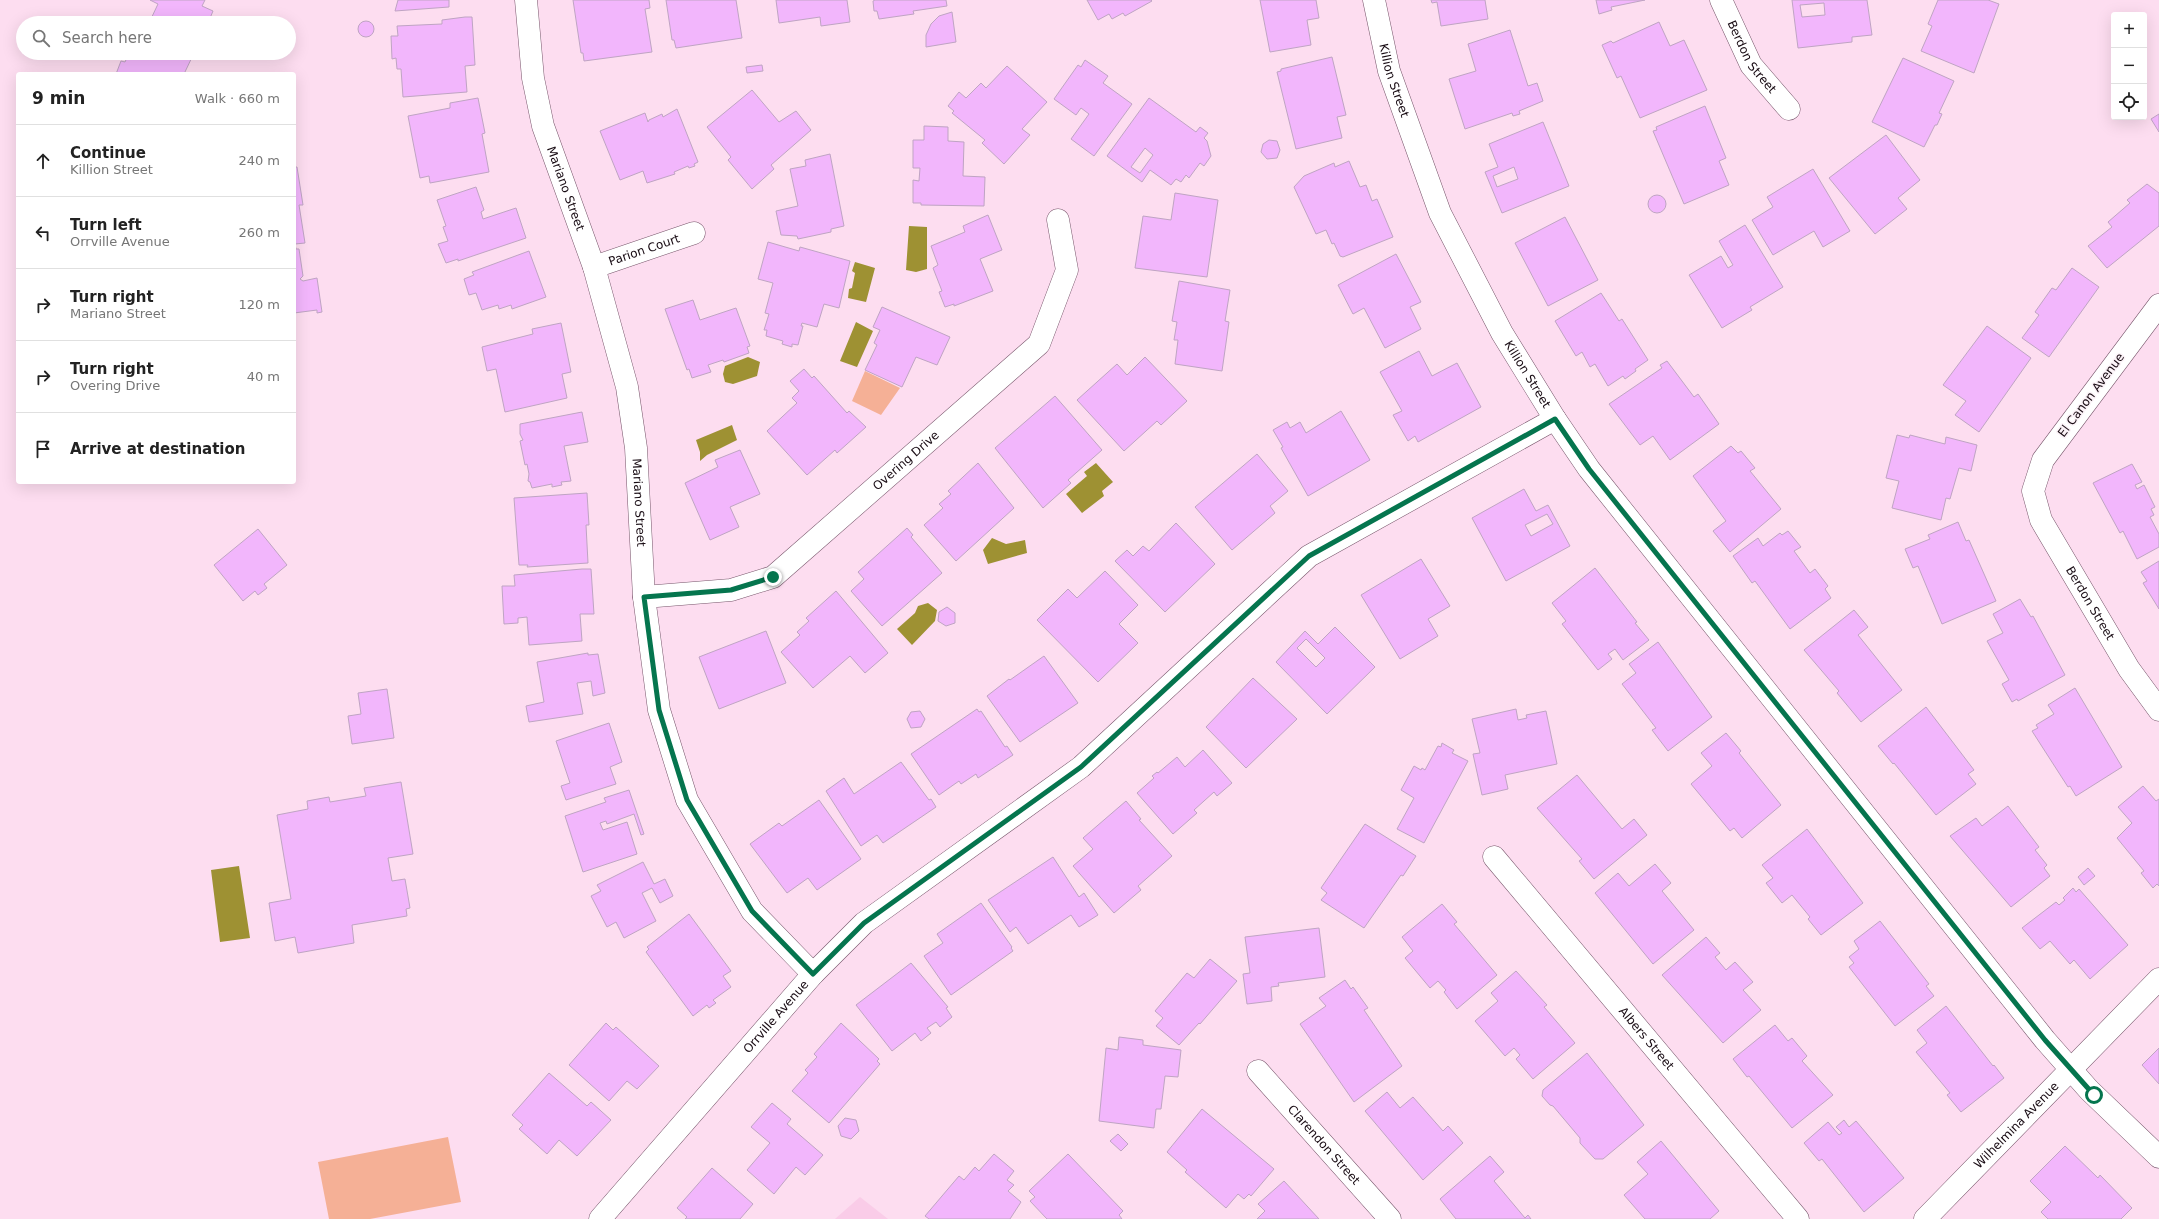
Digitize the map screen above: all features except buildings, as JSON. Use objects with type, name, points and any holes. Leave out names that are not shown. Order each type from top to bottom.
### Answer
[{"type":"street","name":"Mariano Street","points":[[526,0],[533,78],[543,126],[594,267],[628,394],[636,448],[644,597],[659,710],[687,800],[752,911],[813,974]]},
{"type":"street","name":"Killion Street","points":[[1374,0],[1389,71],[1440,213],[1502,333],[1555,419],[1594,475],[2071,1069],[2094,1095],[2159,1157]]},
{"type":"street","name":"Berdon Street","points":[[1721,0],[1751,65],[1789,108]]},
{"type":"street","name":"Overing Drive","points":[[644,597],[731,590],[773,577],[1039,344],[1067,270],[1058,220]]},
{"type":"street","name":"Parion Court","points":[[594,267],[694,233]]},
{"type":"street","name":"El Canon Avenue","points":[[2033,490],[2043,460],[2159,305]]},
{"type":"street","name":"Orrville Avenue","points":[[600,1219],[813,974],[864,923],[1081,767],[1309,556],[1555,419]]},
{"type":"street","name":"Berdon Street","points":[[2033,490],[2041,520],[2129,668],[2159,710]]},
{"type":"street","name":"Albers Street","points":[[1494,857],[1798,1219]]},
{"type":"street","name":"Wilhelmina Avenue","points":[[1925,1219],[2159,979]]},
{"type":"street","name":"Clarendon Street","points":[[1258,1071],[1390,1219]]},
{"type":"shaded area","points":[[909,226],[927,227],[927,269],[916,272],[906,270]]},
{"type":"shaded area","points":[[855,262],[875,268],[866,302],[848,298],[849,289],[852,288],[855,273],[852,271]]},
{"type":"shaded area","points":[[856,322],[873,331],[857,367],[840,361]]},
{"type":"shaded area","points":[[748,357],[760,362],[757,376],[733,384],[725,382],[723,374],[725,366]]},
{"type":"shaded area","points":[[865,371],[900,388],[881,415],[852,401]]},
{"type":"shaded area","points":[[732,425],[737,440],[707,455],[700,461],[700,452],[696,440]]},
{"type":"shaded area","points":[[1096,463],[1113,482],[1102,491],[1104,496],[1082,513],[1066,494],[1087,476],[1084,472]]},
{"type":"shaded area","points":[[992,538],[1006,544],[1025,540],[1027,553],[988,564],[983,550]]},
{"type":"shaded area","points":[[928,603],[937,610],[935,621],[912,645],[897,629],[915,613],[918,606]]},
{"type":"shaded area","points":[[239,866],[250,938],[220,942],[211,870]]},
{"type":"shaded area","points":[[448,1137],[461,1202],[370,1219],[329,1219],[318,1162]]},
{"type":"shaded area","points":[[860,1197],[888,1219],[835,1219]]},
{"type":"route","points":[[773,577],[731,590],[644,597],[659,710],[687,800],[752,911],[813,974],[864,923],[1081,767],[1309,556],[1555,419],[1589,469],[2045,1040],[2094,1095]]}]
